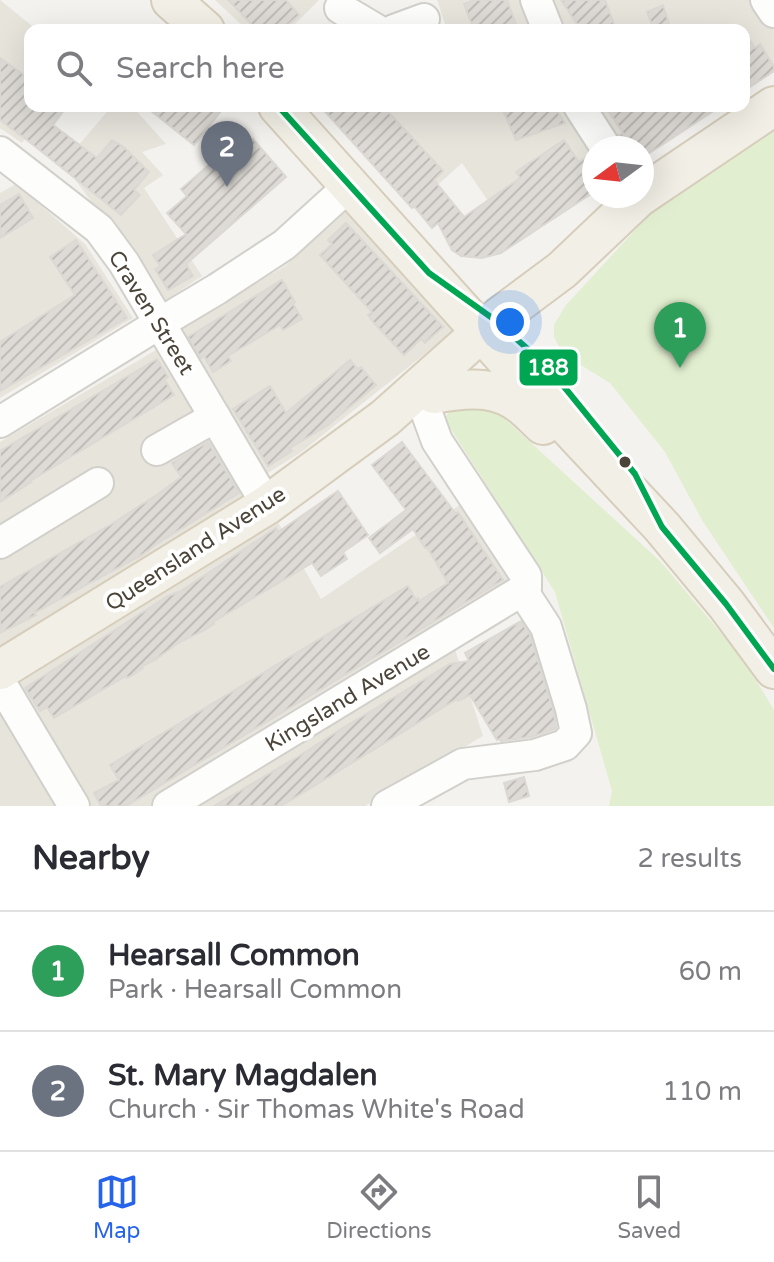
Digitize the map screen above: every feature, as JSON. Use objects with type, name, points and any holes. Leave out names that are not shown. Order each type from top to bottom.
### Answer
[{"type":"main road","points":[[171,0],[198,24]]},
{"type":"main road","points":[[654,187],[774,106]]},
{"type":"main road","points":[[283,112],[429,273],[497,334],[726,604],[774,669]]},
{"type":"main road","points":[[497,334],[627,208]]},
{"type":"main road","points":[[497,334],[548,367],[635,474],[662,527]]},
{"type":"main road","name":"Queensland Avenue","points":[[385,418],[428,397],[497,334]]},
{"type":"main road","name":"Queensland Avenue","points":[[0,670],[267,505],[497,334]]},
{"type":"main road","points":[[428,397],[478,389],[494,391],[515,400],[613,488],[636,498]]},
{"type":"street","points":[[536,0],[546,24]]},
{"type":"street","points":[[766,0],[774,12]]},
{"type":"street","points":[[335,13],[362,24]]},
{"type":"street","points":[[410,24],[424,19]]},
{"type":"street","points":[[583,112],[598,136]]},
{"type":"street","name":"Craven Street","points":[[3,161],[99,229],[124,263],[267,505]]},
{"type":"street","points":[[0,422],[284,245],[350,185]]},
{"type":"street","points":[[387,806],[463,764],[535,755],[565,745],[576,733],[546,627],[524,589],[526,576],[437,441],[428,397]]},
{"type":"street","points":[[157,450],[215,417]]},
{"type":"street","points":[[0,543],[98,483]]},
{"type":"street","name":"Kingsland Avenue","points":[[168,806],[524,589]]},
{"type":"street","points":[[0,682],[74,806]]},
{"type":"shaded area","points":[[0,0],[30,24],[24,24],[24,112],[44,112],[22,143],[0,128]]},
{"type":"shaded area","points":[[215,0],[319,0],[295,24],[241,24]]},
{"type":"shaded area","points":[[437,0],[774,0],[774,71],[750,87],[750,24],[445,24]]},
{"type":"shaded area","points":[[107,112],[137,112],[166,144],[142,152],[163,175],[144,188],[202,276],[159,305],[110,227],[74,178],[60,167]]},
{"type":"shaded area","points":[[325,112],[711,112],[654,150],[654,136],[582,136],[582,200],[517,243],[462,163],[412,208]]},
{"type":"shaded area","points":[[16,184],[85,244],[133,318],[0,398],[0,193]]},
{"type":"shaded area","points":[[349,209],[455,330],[300,453],[266,474],[181,328],[285,266]]},
{"type":"shaded area","points":[[156,350],[252,500],[0,649],[0,442]]},
{"type":"shaded area","points":[[473,496],[526,576],[450,634],[483,736],[365,806],[0,806],[0,690],[275,517],[321,599]]},
{"type":"green space","points":[[774,123],[774,628],[702,520],[665,452],[610,383],[563,354],[554,337],[554,325],[566,305],[671,194]]},
{"type":"green space","points":[[452,409],[494,409],[660,561],[743,659],[774,710],[774,806],[609,806],[612,791],[555,592],[447,423],[446,416]]},
{"type":"building","points":[[228,0],[286,0],[299,15],[289,24],[251,24]]},
{"type":"building","points":[[474,0],[507,0],[516,24],[472,24],[464,4]]},
{"type":"building","points":[[561,0],[605,0],[614,24],[577,24]]},
{"type":"building","points":[[663,5],[669,24],[652,24],[647,12]]},
{"type":"building","points":[[750,40],[755,48],[760,44],[774,71],[750,87]]},
{"type":"building","points":[[0,58],[24,75],[24,112],[63,112],[53,125],[97,158],[112,140],[124,147],[149,172],[134,190],[140,195],[121,215],[0,120]]},
{"type":"building","points":[[153,112],[220,112],[194,145]]},
{"type":"building","points":[[325,112],[389,112],[443,171],[434,180],[464,217],[520,178],[516,172],[564,140],[579,162],[582,160],[582,200],[501,253],[482,258],[461,256],[452,250],[438,223],[432,228],[414,206],[412,208]]},
{"type":"building","points":[[504,112],[558,112],[565,123],[516,140]]},
{"type":"building","points":[[609,112],[712,112],[654,150],[654,136],[619,135],[623,133]]},
{"type":"building","points":[[239,139],[245,146],[253,139],[286,177],[186,264],[193,276],[168,290],[155,269],[160,266],[153,255],[186,234],[167,213],[187,196],[181,189]]},
{"type":"building","points":[[19,194],[33,218],[0,238],[0,205]]},
{"type":"building","points":[[346,223],[443,327],[425,343],[421,339],[404,355],[368,315],[372,312],[320,255],[332,244],[328,240]]},
{"type":"building","points":[[76,240],[127,318],[0,391],[0,342],[75,295],[50,257]]},
{"type":"building","points":[[282,280],[302,319],[283,330],[280,325],[243,347],[228,356],[231,361],[213,372],[188,337]]},
{"type":"building","points":[[157,359],[174,395],[0,502],[0,451]]},
{"type":"building","points":[[350,360],[358,369],[361,367],[376,385],[328,425],[290,448],[292,451],[268,466],[233,409],[270,386],[286,413]]},
{"type":"building","points":[[208,442],[239,493],[142,555],[0,633],[0,587],[158,494],[181,477],[172,463]]},
{"type":"building","points":[[402,442],[456,514],[458,512],[503,580],[126,806],[101,806],[94,793],[119,780],[110,765],[408,586],[419,601],[448,583],[413,529],[380,553],[369,538],[406,510],[372,465]]},
{"type":"building","points":[[338,491],[368,535],[343,552],[347,559],[321,576],[312,563],[213,622],[205,630],[178,643],[133,675],[126,676],[54,718],[47,707],[40,711],[25,688],[276,528],[278,532]]},
{"type":"building","points":[[521,621],[530,635],[554,713],[555,729],[531,737],[497,740],[470,695],[457,699],[281,806],[214,806],[450,664],[469,661],[465,653]]},
{"type":"building","points":[[524,777],[529,796],[509,802],[504,783]]},
{"type":"transit line","name":"188","points":[[283,112],[429,273],[495,320],[548,367],[635,474],[662,527],[726,604],[774,669]]},
{"type":"place","name":"St. Mary Magdalen","points":[[227,187]]},
{"type":"place","name":"Hearsall Common","points":[[680,368]]}]
